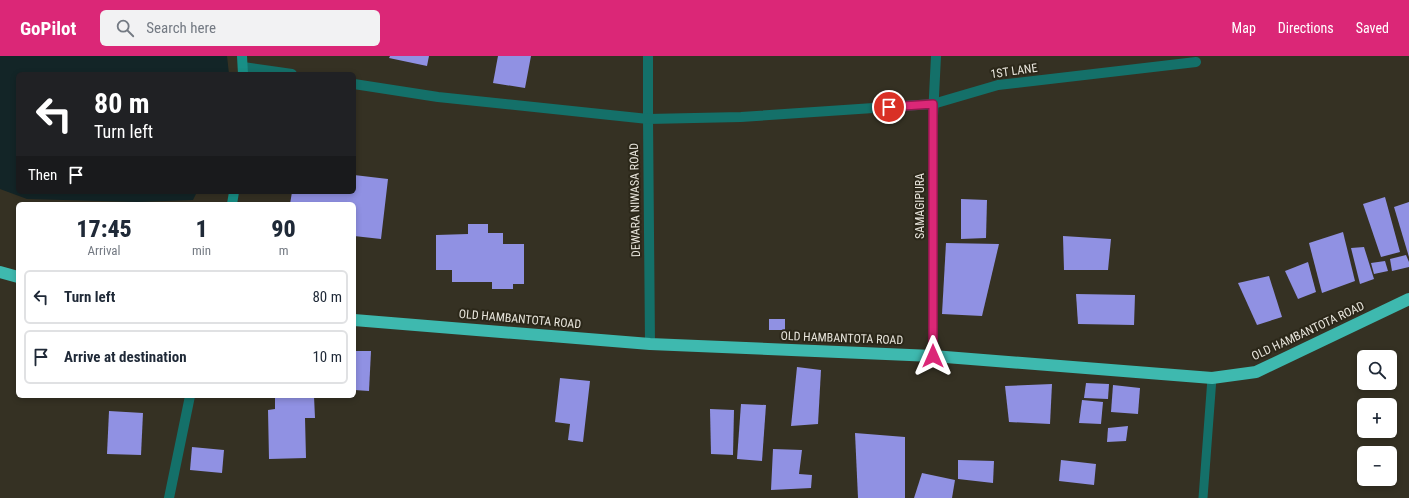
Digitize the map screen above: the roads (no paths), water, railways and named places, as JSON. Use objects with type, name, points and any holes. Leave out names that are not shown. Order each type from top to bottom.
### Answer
[{"type":"highway","points":[[0,272],[16,276]]},
{"type":"highway","name":"OLD HAMBANTOTA ROAD","points":[[356,320],[650,344],[933,356],[1212,378],[1256,372],[1409,299]]},
{"type":"street","points":[[242,56],[243,70],[268,72]]},
{"type":"street","name":"DEWARA NIWASA ROAD","points":[[648,56],[650,344]]},
{"type":"street","name":"SAMAGIPURA","points":[[933,356],[933,104],[936,56]]},
{"type":"street","name":"1ST LANE","points":[[356,84],[438,97],[648,119],[741,117],[933,104],[998,85],[1196,62]]},
{"type":"street","points":[[169,498],[190,398]]},
{"type":"lane","points":[[1203,498],[1212,378]]}]
